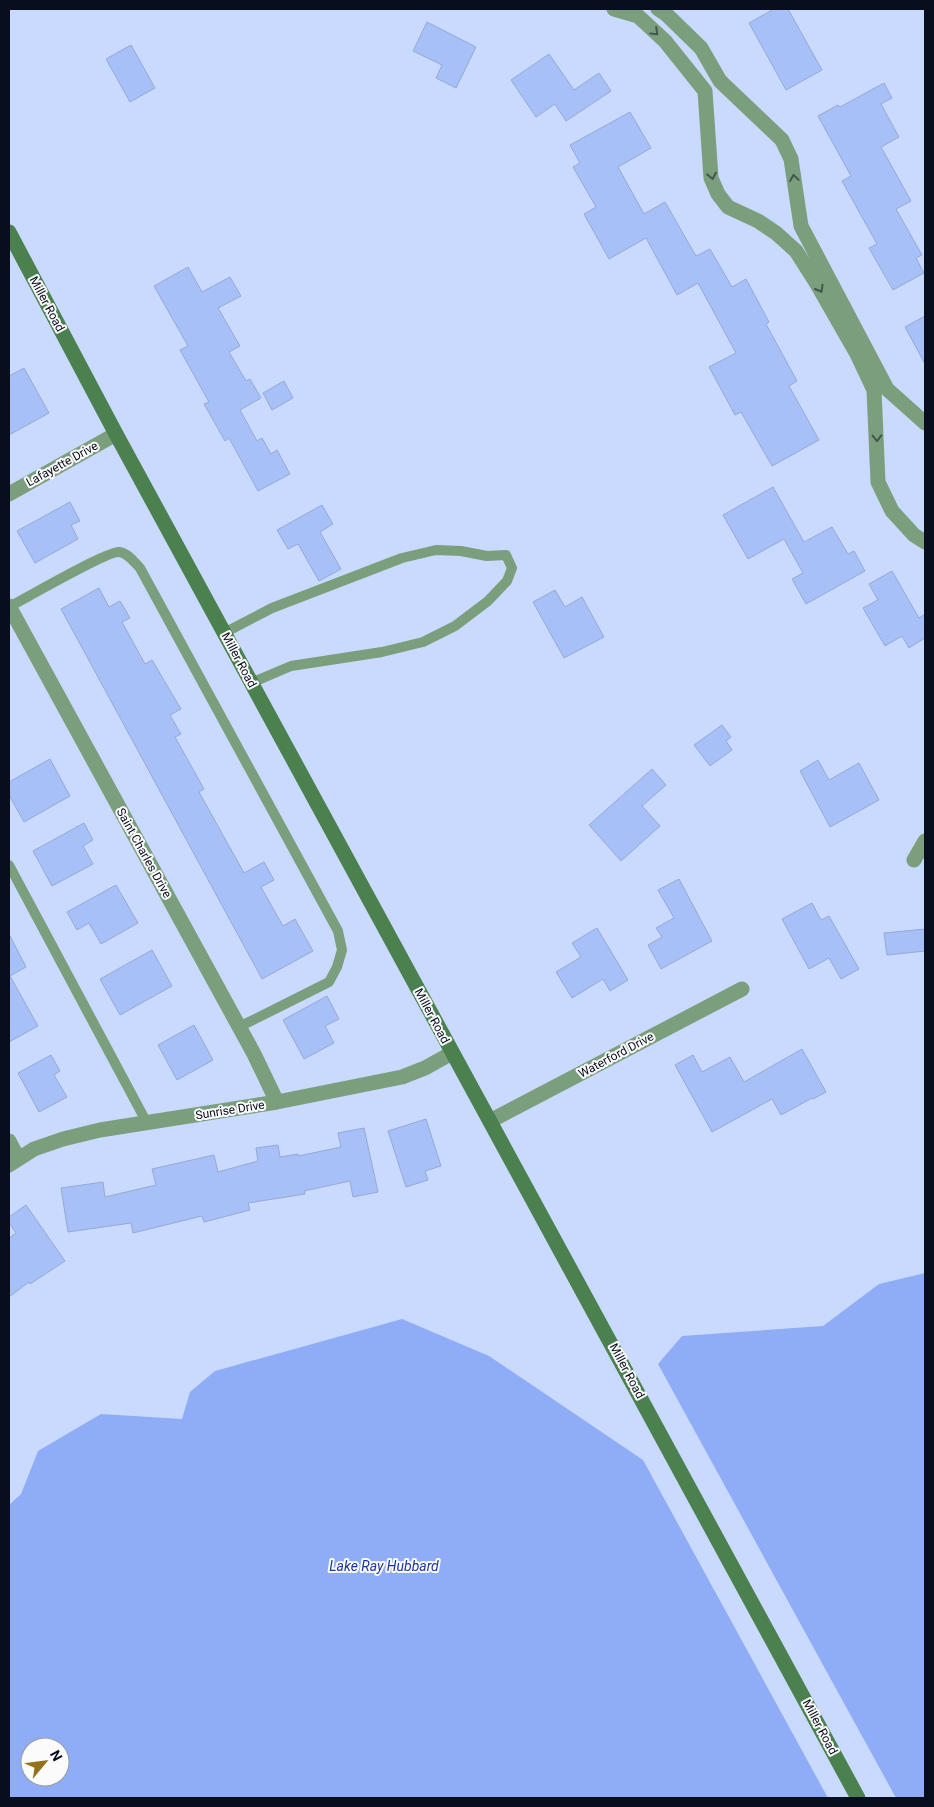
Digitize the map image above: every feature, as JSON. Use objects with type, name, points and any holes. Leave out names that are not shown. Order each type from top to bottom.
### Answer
[{"type":"main road","name":"Miller Road","points":[[9,232],[116,434],[858,1798]]},
{"type":"street","points":[[616,9],[638,16],[665,41],[705,91],[711,178],[718,194],[728,208],[758,221],[776,233],[796,251],[837,307],[887,389],[925,422]]},
{"type":"street","points":[[658,9],[666,14],[701,48],[720,80],[782,140],[792,159],[801,226],[874,390],[878,482],[892,511],[914,535],[925,542]]},
{"type":"street","name":"Lafayette Drive","points":[[10,488],[116,434]]},
{"type":"street","name":"Saint Charles Drive","points":[[9,606],[240,1027],[277,1102]]},
{"type":"street","points":[[914,860],[925,841]]},
{"type":"street","name":"Waterford Drive","points":[[490,1121],[742,989]]},
{"type":"street","name":"Sunrise Drive","points":[[14,1161],[34,1149],[63,1139],[100,1130],[277,1102],[402,1077],[425,1068],[452,1053]]},
{"type":"street","points":[[9,1141],[14,1161]]},
{"type":"lane","points":[[224,633],[272,608],[402,558],[436,550],[461,551],[487,556],[506,555],[512,568],[507,581],[488,601],[455,626],[422,642],[382,652],[291,666],[251,682]]},
{"type":"lane","points":[[9,606],[101,558],[118,552],[129,556],[140,568],[211,696],[338,931],[342,950],[337,967],[329,982],[240,1027]]},
{"type":"lane","points":[[9,865],[147,1123]]},
{"type":"water","points":[[925,1273],[925,1798],[896,1798],[658,1364],[682,1336],[823,1326],[879,1284]]},
{"type":"water","name":"Lake Ray Hubbard","points":[[402,1319],[489,1356],[643,1460],[828,1798],[9,1798],[9,1505],[21,1494],[38,1451],[101,1414],[182,1419],[190,1392],[215,1371]]},
{"type":"building","points":[[774,9],[788,9],[822,70],[786,90],[749,23]]},
{"type":"building","points":[[427,22],[476,47],[456,88],[436,78],[442,65],[413,51]]},
{"type":"building","points":[[131,45],[155,88],[130,102],[106,59]]},
{"type":"building","points":[[549,54],[574,90],[599,73],[611,91],[566,121],[555,104],[536,117],[511,80]]},
{"type":"building","points":[[884,83],[892,98],[881,104],[899,137],[881,147],[911,201],[896,209],[922,255],[916,258],[924,273],[893,290],[869,248],[877,244],[842,181],[851,176],[818,116],[838,105],[840,107]]},
{"type":"building","points":[[630,112],[651,148],[618,167],[644,214],[665,202],[696,256],[710,249],[732,287],[746,279],[769,322],[766,324],[797,381],[789,386],[819,440],[772,466],[741,412],[735,415],[709,367],[736,353],[698,283],[677,295],[646,238],[609,259],[584,214],[596,207],[573,167],[580,163],[570,145]]},
{"type":"building","points":[[188,267],[202,292],[230,277],[241,296],[218,308],[240,346],[229,352],[246,381],[250,379],[261,398],[240,410],[257,441],[262,438],[271,454],[277,450],[290,474],[258,491],[229,438],[225,441],[204,404],[209,402],[180,350],[188,346],[154,286]]},
{"type":"building","points":[[925,316],[925,364],[905,327]]},
{"type":"building","points":[[24,368],[49,413],[9,435],[9,376]]},
{"type":"building","points":[[284,381],[293,398],[272,410],[263,393]]},
{"type":"building","points":[[773,487],[804,542],[832,527],[848,554],[854,551],[865,571],[806,604],[792,579],[803,573],[784,539],[748,559],[723,515]]},
{"type":"building","points":[[70,502],[80,521],[71,525],[78,539],[35,563],[17,531]]},
{"type":"building","points":[[322,505],[333,524],[320,532],[341,569],[319,581],[298,544],[288,549],[277,530]]},
{"type":"building","points":[[892,571],[919,618],[925,614],[925,638],[909,648],[902,636],[885,646],[863,608],[878,600],[869,584]]},
{"type":"building","points":[[99,588],[109,607],[120,601],[130,618],[122,622],[145,664],[152,660],[181,709],[170,715],[181,734],[175,737],[204,789],[199,792],[244,873],[264,862],[274,880],[261,887],[283,926],[295,919],[313,951],[262,979],[61,609]]},
{"type":"building","points":[[555,590],[565,607],[582,597],[604,637],[564,658],[533,602]]},
{"type":"building","points":[[722,725],[731,737],[726,741],[732,750],[710,766],[694,745]]},
{"type":"building","points":[[50,759],[70,796],[24,822],[9,795],[9,782]]},
{"type":"building","points":[[818,760],[829,780],[859,763],[879,800],[830,827],[800,771]]},
{"type":"building","points":[[652,769],[666,785],[642,806],[660,826],[621,861],[589,825]]},
{"type":"building","points":[[84,823],[93,840],[83,846],[93,864],[52,886],[33,851]]},
{"type":"building","points":[[679,879],[712,941],[661,969],[648,945],[662,937],[656,928],[674,918],[658,890]]},
{"type":"building","points":[[116,885],[138,923],[101,944],[89,923],[77,930],[67,912]]},
{"type":"building","points":[[812,903],[821,920],[829,916],[859,969],[841,979],[829,958],[809,969],[782,919]]},
{"type":"building","points":[[597,928],[628,980],[610,991],[603,979],[572,998],[556,972],[581,957],[572,943]]},
{"type":"building","points":[[925,929],[925,951],[887,955],[884,933]]},
{"type":"building","points":[[9,934],[26,967],[10,976],[38,1026],[9,1042]]},
{"type":"building","points":[[152,950],[172,986],[120,1015],[100,979]]},
{"type":"building","points":[[327,996],[339,1019],[325,1026],[334,1043],[304,1059],[283,1020]]},
{"type":"building","points":[[194,1025],[213,1060],[177,1080],[158,1045]]},
{"type":"building","points":[[802,1049],[826,1092],[781,1115],[772,1099],[712,1132],[675,1065],[693,1055],[702,1072],[730,1057],[744,1082]]},
{"type":"building","points":[[51,1055],[60,1071],[54,1075],[67,1097],[39,1112],[18,1073]]},
{"type":"building","points":[[426,1119],[441,1166],[425,1171],[428,1180],[406,1187],[388,1131]]},
{"type":"building","points":[[364,1128],[378,1192],[353,1197],[350,1181],[304,1191],[305,1194],[248,1203],[250,1210],[204,1222],[202,1216],[133,1233],[131,1223],[68,1232],[61,1188],[103,1182],[105,1197],[156,1185],[152,1169],[214,1155],[218,1172],[258,1161],[256,1148],[278,1145],[280,1157],[298,1154],[298,1156],[341,1147],[338,1133]]},
{"type":"building","points":[[26,1205],[65,1261],[30,1284],[29,1282],[9,1297],[9,1238],[16,1233],[9,1223],[9,1217]]}]
